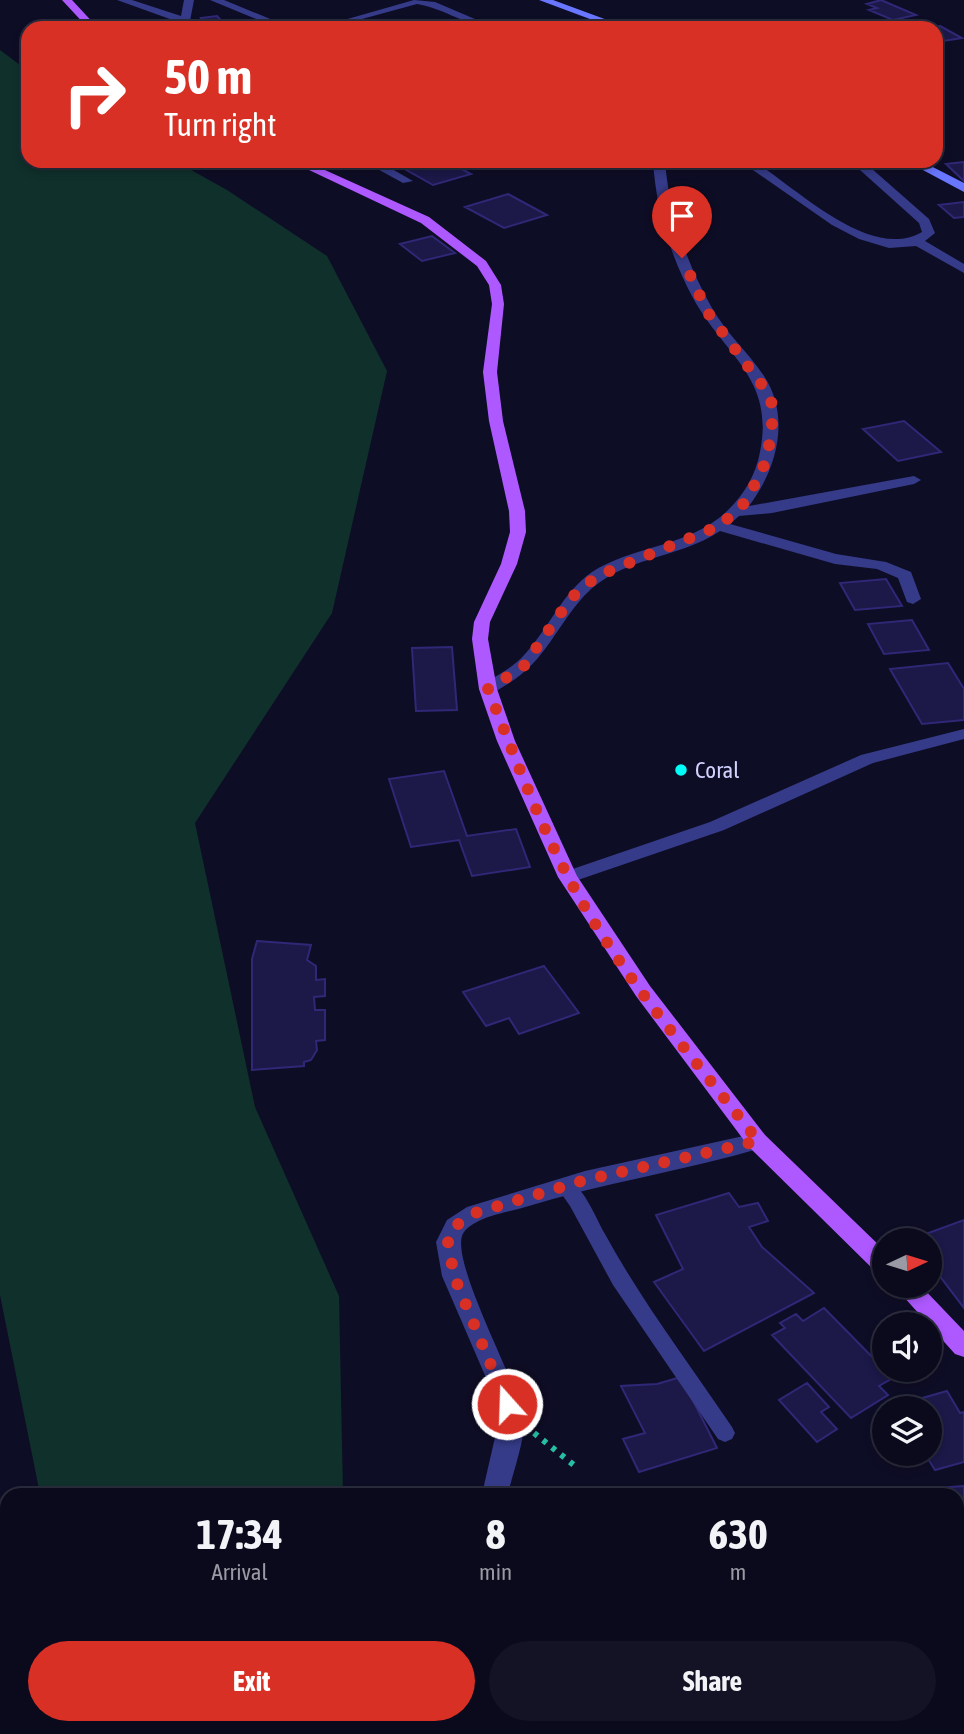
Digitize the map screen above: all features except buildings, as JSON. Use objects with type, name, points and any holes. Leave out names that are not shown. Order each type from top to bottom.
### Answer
[{"type":"main road","points":[[67,0],[86,21]]},
{"type":"main road","points":[[544,0],[604,21]]},
{"type":"main road","points":[[311,168],[425,220],[482,264],[495,285],[497,325],[491,372],[496,421],[517,511],[518,532],[509,564],[482,622],[480,639],[488,689],[506,741],[568,877],[619,957],[758,1141],[872,1253]]},
{"type":"main road","points":[[925,168],[964,188]]},
{"type":"main road","points":[[917,1298],[964,1347]]},
{"type":"street","points":[[122,0],[176,21]]},
{"type":"street","points":[[186,21],[189,0]]},
{"type":"street","points":[[215,0],[269,21]]},
{"type":"street","points":[[382,168],[407,181]]},
{"type":"street","points":[[488,689],[523,667],[571,598],[597,576],[719,526],[754,489],[762,472],[772,434],[772,404],[765,389],[708,313],[688,275],[660,179],[659,168]]},
{"type":"street","points":[[756,168],[855,235],[889,244],[918,242],[964,269]]},
{"type":"street","points":[[864,168],[925,222],[929,233],[918,242]]},
{"type":"street","points":[[734,512],[772,508],[914,480]]},
{"type":"street","points":[[719,526],[835,559],[880,565],[905,575],[913,599]]},
{"type":"street","points":[[568,877],[717,826],[867,759],[964,734]]},
{"type":"street","points":[[496,1488],[512,1420],[503,1387],[454,1276],[448,1242],[455,1226],[463,1218],[565,1186],[758,1141]]},
{"type":"lane","points":[[346,21],[417,2],[432,4],[474,21]]},
{"type":"lane","points":[[565,1186],[577,1201],[620,1280],[725,1433]]},
{"type":"path","points":[[512,1420],[541,1437],[575,1465]]},
{"type":"green space","points":[[0,50],[21,66],[21,168],[188,168],[227,190],[327,256],[387,371],[332,613],[195,823],[255,1107],[339,1296],[343,1488],[39,1488],[0,1295]]},
{"type":"place","name":"Coral","points":[[681,770]]},
{"type":"route","points":[[507,1404],[503,1387],[454,1276],[448,1242],[455,1226],[463,1218],[475,1213],[585,1180],[758,1141],[643,991],[568,877],[523,781],[488,689],[523,667],[571,598],[597,576],[617,565],[719,526],[742,506],[762,472],[772,434],[772,404],[765,389],[708,313],[682,258]]}]
